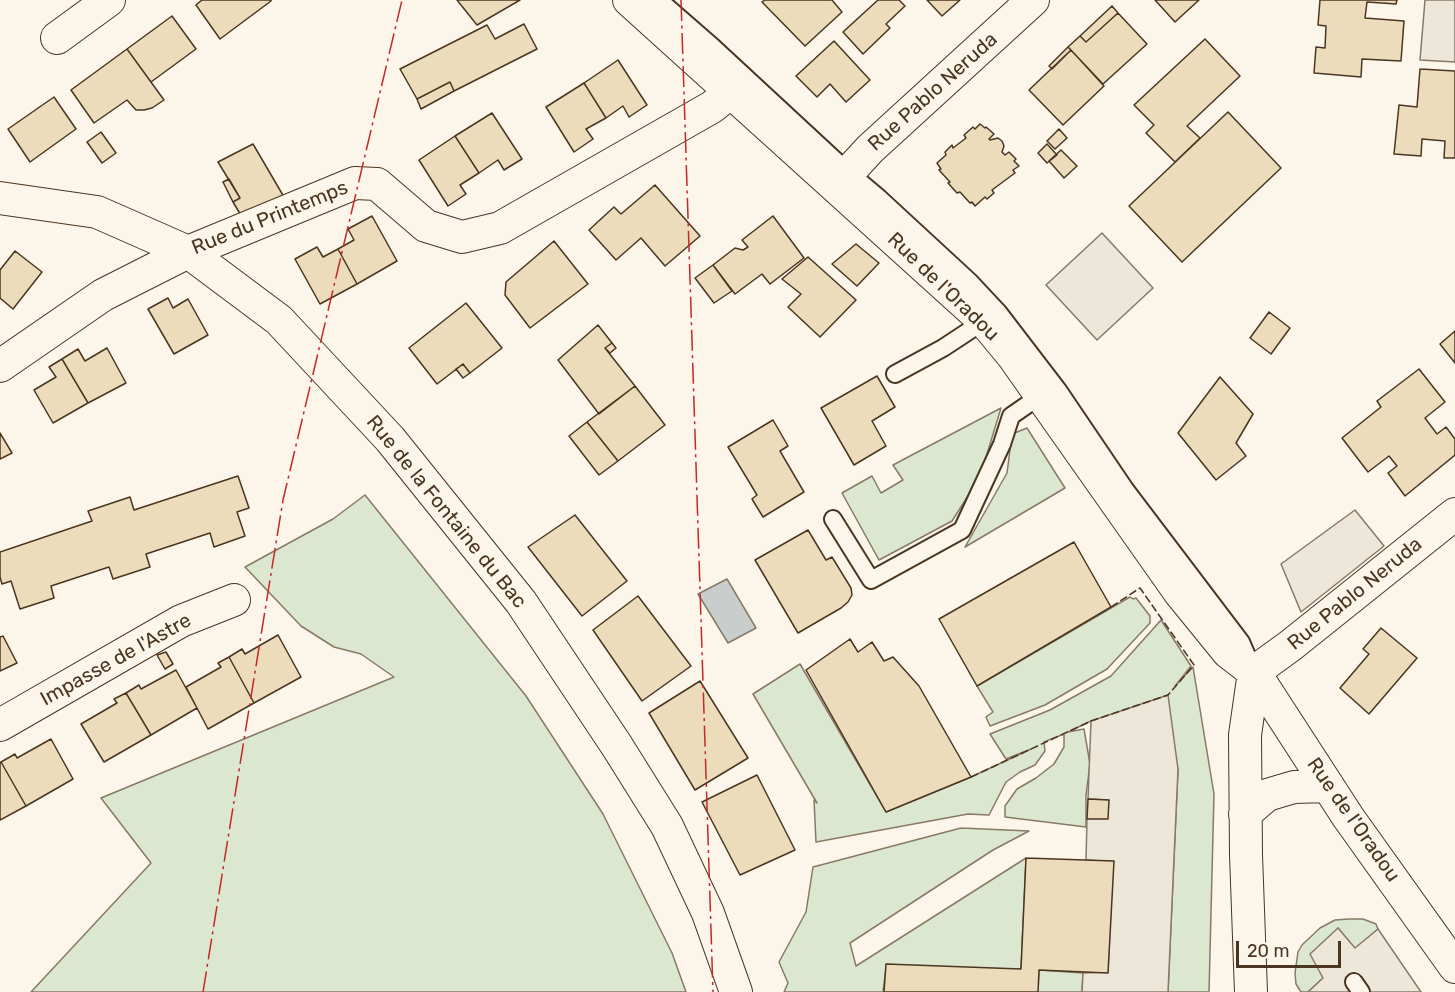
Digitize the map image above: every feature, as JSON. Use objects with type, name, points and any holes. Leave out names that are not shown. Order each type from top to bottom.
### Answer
[{"type":"street","points":[[57,38],[109,0]]},
{"type":"street","name":"Rue de l'Oradou","points":[[629,0],[732,91],[842,179],[984,321],[1013,356],[1180,593],[1228,652],[1254,672],[1328,786],[1455,967]]},
{"type":"street","name":"Rue Pablo Neruda","points":[[842,179],[870,149],[1033,0]]},
{"type":"street","name":"Rue du Printemps","points":[[0,366],[103,295],[188,252],[355,183],[377,184],[426,226],[462,237],[500,228],[712,107],[732,91]]},
{"type":"street","name":"Rue de la Fontaine du Bac","points":[[0,198],[97,212],[188,252],[279,320],[390,439],[521,602],[617,746],[666,826],[708,913],[736,992]]},
{"type":"street","name":"Rue Pablo Neruda","points":[[1254,672],[1298,640],[1455,514]]},
{"type":"street","name":"Impasse de l'Astre","points":[[0,724],[181,621],[234,600]]},
{"type":"street","points":[[1251,992],[1245,814],[1245,735],[1254,672]]},
{"type":"street","points":[[1245,814],[1267,795],[1294,788],[1328,786]]},
{"type":"lane","name":"Rue de l'Oradou","points":[[659,0],[713,47],[842,179],[896,213],[970,282],[999,313],[1058,390],[1125,489],[1241,642],[1254,672]]},
{"type":"lane","points":[[894,374],[943,348],[984,321]]},
{"type":"lane","points":[[833,519],[871,580],[962,530],[1002,444],[1011,416],[1040,396]]},
{"type":"green space","points":[[1001,408],[980,477],[952,521],[879,560],[842,493],[872,476],[881,493],[903,480],[893,465]]},
{"type":"green space","points":[[1027,428],[1065,488],[965,547],[1007,473],[1012,434]]},
{"type":"green space","points":[[365,495],[526,696],[603,814],[672,953],[686,992],[31,992],[151,863],[101,798],[394,677],[361,654],[334,647],[301,626],[245,567],[333,519]]},
{"type":"green space","points":[[1130,597],[1136,598],[1150,616],[1150,623],[1107,669],[1045,705],[990,726],[986,717],[993,712],[977,686]]},
{"type":"green space","points":[[1161,620],[1191,666],[1175,686],[1193,667],[1214,794],[1209,992],[1168,992],[1178,769],[1091,721],[1068,732],[1084,729],[1090,764],[1086,795],[1086,827],[1005,817],[1005,806],[1017,789],[1054,764],[1064,747],[1064,734],[1044,742],[1045,751],[1035,765],[1006,782],[989,815],[968,814],[816,842],[814,800],[817,803],[753,694],[800,664],[886,812],[1031,749],[1006,759],[990,734],[1050,710],[1111,676]]},
{"type":"green space","points":[[961,828],[1029,831],[993,850],[850,943],[856,966],[1026,858],[1021,969],[886,968],[883,992],[784,992],[788,983],[779,962],[806,912],[813,867]]},
{"type":"green space","points":[[1363,919],[1376,924],[1378,929],[1355,949],[1338,928],[1323,978],[1308,992],[1301,992],[1296,984],[1295,973],[1298,952],[1302,945],[1320,928],[1335,920]]},
{"type":"green space","points":[[1039,970],[1083,973],[1082,992],[1038,992]]},
{"type":"shaded area","points":[[1425,0],[1455,0],[1455,62],[1420,60]]},
{"type":"shaded area","points":[[1102,233],[1153,288],[1097,340],[1046,285]]},
{"type":"shaded area","points":[[1355,510],[1384,546],[1301,612],[1281,564]]},
{"type":"shaded area","points":[[727,579],[756,628],[728,643],[698,594]]},
{"type":"shaded area","points":[[1168,695],[1178,769],[1168,992],[1082,992],[1083,973],[1108,972],[1113,862],[1086,860],[1087,819],[1109,800],[1088,799],[1091,721]]},
{"type":"shaded area","points":[[1338,928],[1355,948],[1378,929],[1421,992],[1308,992],[1323,978],[1310,954]]},
{"type":"building","points":[[202,0],[271,1],[220,39],[196,5]]},
{"type":"building","points":[[457,0],[520,0],[477,25]]},
{"type":"building","points":[[765,0],[832,0],[842,12],[805,46],[762,2]]},
{"type":"building","points":[[878,0],[899,0],[905,6],[886,24],[890,28],[863,54],[843,32]]},
{"type":"building","points":[[927,0],[960,0],[942,16]]},
{"type":"building","points":[[1155,0],[1199,0],[1175,22]]},
{"type":"building","points":[[1320,0],[1397,0],[1396,4],[1367,2],[1365,18],[1404,21],[1401,61],[1362,59],[1361,77],[1314,73],[1316,47],[1325,48],[1326,26],[1318,25]]},
{"type":"building","points":[[1112,6],[1118,13],[1086,42],[1080,36]]},
{"type":"building","points":[[1118,13],[1147,44],[1103,84],[1068,47],[1080,36],[1086,42]]},
{"type":"building","points":[[172,16],[196,49],[151,82],[127,49]]},
{"type":"building","points":[[524,24],[537,49],[454,91],[450,82],[417,99],[400,69],[487,25],[495,39]]},
{"type":"building","points":[[1205,39],[1240,76],[1187,126],[1200,138],[1175,162],[1146,133],[1154,125],[1134,105]]},
{"type":"building","points":[[834,41],[870,80],[846,102],[830,84],[817,97],[796,76]]},
{"type":"building","points":[[1068,47],[1071,50],[1052,69],[1049,66]]},
{"type":"building","points":[[127,49],[164,100],[152,108],[136,110],[127,100],[94,123],[71,90]]},
{"type":"building","points":[[1071,50],[1104,86],[1063,125],[1029,90]]},
{"type":"building","points":[[618,60],[647,105],[629,117],[623,106],[606,118],[584,83]]},
{"type":"building","points":[[1420,69],[1455,71],[1455,158],[1444,158],[1445,141],[1422,139],[1421,156],[1394,154],[1399,105],[1417,107]]},
{"type":"building","points":[[450,82],[454,91],[421,109],[417,99]]},
{"type":"building","points":[[584,83],[606,118],[586,129],[593,139],[574,152],[546,107]]},
{"type":"building","points":[[54,97],[76,129],[30,162],[8,129]]},
{"type":"building","points":[[1228,112],[1281,168],[1182,262],[1129,206]]},
{"type":"building","points":[[492,113],[522,159],[504,170],[498,160],[479,173],[455,136]]},
{"type":"building","points":[[980,124],[994,134],[990,140],[998,138],[1002,141],[1004,146],[1002,152],[1005,155],[1009,152],[1019,166],[1013,170],[1015,173],[992,190],[994,193],[975,206],[948,183],[950,182],[939,170],[941,169],[937,163],[952,145],[953,148],[966,138],[964,135],[973,127],[975,129]]},
{"type":"building","points":[[1059,129],[1067,138],[1055,149],[1047,141]]},
{"type":"building","points":[[101,132],[116,153],[102,163],[87,142]]},
{"type":"building","points":[[455,136],[479,173],[460,185],[466,194],[448,206],[419,160]]},
{"type":"building","points":[[253,144],[284,197],[242,217],[233,202],[240,198],[218,162]]},
{"type":"building","points":[[1047,144],[1057,155],[1047,163],[1038,153]]},
{"type":"building","points":[[1061,150],[1077,166],[1064,178],[1049,161]]},
{"type":"building","points":[[229,179],[240,198],[233,202],[223,182]]},
{"type":"building","points":[[655,185],[700,236],[665,266],[641,238],[616,260],[589,230],[614,207],[621,214]]},
{"type":"building","points":[[372,216],[397,261],[357,284],[338,249],[354,240],[348,229]]},
{"type":"building","points":[[773,216],[804,258],[770,284],[762,274],[735,294],[713,265],[735,248],[743,250],[748,247],[742,240]]},
{"type":"building","points":[[554,241],[588,284],[530,328],[505,295],[506,282]]},
{"type":"building","points":[[856,244],[879,263],[857,286],[832,264]]},
{"type":"building","points":[[317,247],[323,257],[338,249],[357,284],[320,304],[295,259]]},
{"type":"building","points":[[15,251],[42,272],[13,309],[0,298],[0,270]]},
{"type":"building","points":[[808,257],[856,300],[820,337],[788,307],[801,294],[782,279]]},
{"type":"building","points":[[713,265],[732,291],[714,303],[695,278]]},
{"type":"building","points":[[168,298],[173,308],[188,299],[208,335],[174,354],[148,309]]},
{"type":"building","points":[[466,303],[502,348],[470,373],[463,364],[437,384],[409,348]]},
{"type":"building","points":[[1269,312],[1290,328],[1271,354],[1250,338]]},
{"type":"building","points":[[598,325],[612,343],[605,348],[635,386],[599,414],[558,360]]},
{"type":"building","points":[[1455,331],[1455,363],[1440,344]]},
{"type":"building","points":[[612,343],[616,348],[610,353],[605,348]]},
{"type":"building","points":[[107,348],[126,383],[88,403],[62,359],[78,349],[85,361]]},
{"type":"building","points":[[62,359],[88,403],[53,423],[34,390],[56,377],[49,367]]},
{"type":"building","points":[[463,364],[470,373],[463,378],[456,369]]},
{"type":"building","points":[[1419,369],[1445,402],[1425,418],[1437,434],[1446,427],[1455,439],[1455,455],[1405,496],[1388,473],[1397,466],[1389,456],[1368,472],[1342,438],[1381,407],[1377,401]]},
{"type":"building","points":[[877,376],[895,407],[872,421],[886,446],[854,465],[821,408]]},
{"type":"building","points":[[1220,377],[1253,414],[1236,443],[1246,456],[1216,480],[1178,433]]},
{"type":"building","points":[[635,386],[665,425],[618,461],[587,422]]},
{"type":"building","points":[[773,420],[788,446],[780,451],[804,492],[763,517],[752,499],[757,495],[728,447]]},
{"type":"building","points":[[587,422],[618,461],[599,475],[569,436]]},
{"type":"building","points":[[0,433],[12,453],[0,459]]},
{"type":"building","points":[[238,476],[249,508],[237,512],[245,536],[214,547],[210,533],[146,554],[150,567],[113,579],[109,567],[51,586],[54,598],[20,609],[11,581],[2,584],[0,552],[92,521],[88,511],[130,497],[134,510]]},
{"type":"building","points":[[575,515],[627,581],[582,616],[528,547]]},
{"type":"building","points":[[808,530],[826,560],[832,557],[851,588],[852,595],[841,608],[798,633],[755,560]]},
{"type":"building","points":[[1074,542],[1111,607],[977,686],[939,619]]},
{"type":"building","points":[[638,596],[691,666],[642,701],[593,630]]},
{"type":"building","points":[[1381,628],[1417,658],[1369,714],[1340,688],[1369,654],[1363,649]]},
{"type":"building","points":[[278,635],[301,677],[254,703],[229,657],[242,649],[245,654]]},
{"type":"building","points":[[3,636],[17,663],[0,671],[0,637]]},
{"type":"building","points":[[850,639],[858,652],[872,642],[884,661],[893,657],[919,686],[971,777],[886,812],[806,670]]},
{"type":"building","points":[[166,652],[173,664],[165,669],[157,655]]},
{"type":"building","points":[[229,657],[254,703],[208,729],[186,687],[221,667],[218,663]]},
{"type":"building","points":[[176,670],[197,708],[151,735],[126,693],[139,685],[141,689]]},
{"type":"building","points":[[700,681],[748,758],[695,790],[649,713]]},
{"type":"building","points":[[126,693],[151,735],[104,762],[81,724],[117,703],[114,699]]},
{"type":"building","points":[[51,739],[73,779],[26,806],[1,762],[15,754],[17,758]]},
{"type":"building","points":[[0,763],[26,806],[0,820]]},
{"type":"building","points":[[757,775],[795,850],[740,875],[702,802]]},
{"type":"building","points":[[1088,799],[1109,800],[1108,819],[1087,819]]},
{"type":"building","points":[[1026,858],[1114,861],[1108,973],[1039,970],[1038,992],[884,992],[886,964],[1021,969]]},
{"type":"fence","points":[[971,777],[1091,721],[1168,695],[1194,665],[1140,588],[1111,607]]},
{"type":"power","points":[[203,992],[283,500],[402,0]]},
{"type":"power","points":[[681,0],[713,992]]}]
